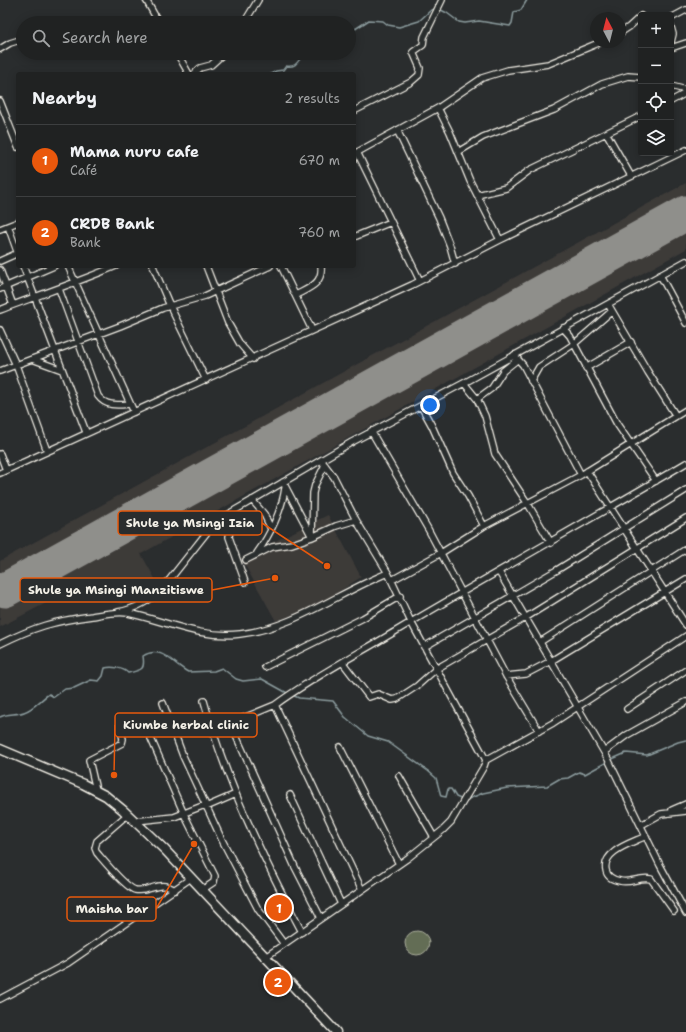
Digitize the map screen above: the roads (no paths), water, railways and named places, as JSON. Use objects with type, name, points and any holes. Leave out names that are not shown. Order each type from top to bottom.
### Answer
[{"type":"highway","points":[[0,749],[96,790],[128,814],[191,878],[332,1031]]},
{"type":"street","points":[[146,0],[155,16]]},
{"type":"street","points":[[248,16],[257,2],[263,0]]},
{"type":"street","points":[[356,110],[411,82],[419,75],[420,68],[413,52],[423,45],[424,37],[441,1]]},
{"type":"street","points":[[674,16],[686,10]]},
{"type":"street","points":[[626,29],[638,19]]},
{"type":"street","points":[[0,49],[10,43],[16,42]]},
{"type":"street","points":[[674,47],[686,43]]},
{"type":"street","points":[[420,281],[356,153],[438,108],[482,78],[508,70],[548,64],[590,47]]},
{"type":"street","points":[[181,60],[188,72]]},
{"type":"street","points":[[196,72],[200,68],[211,65],[216,60]]},
{"type":"street","points":[[458,152],[483,137],[554,110],[602,84],[617,78],[638,75]]},
{"type":"street","points":[[674,87],[686,90]]},
{"type":"street","points":[[674,99],[686,93]]},
{"type":"street","points":[[0,101],[16,142]]},
{"type":"street","points":[[438,108],[477,195],[500,240]]},
{"type":"street","points":[[477,195],[506,188],[530,170],[607,134],[638,118]]},
{"type":"street","points":[[397,130],[439,218],[455,264]]},
{"type":"street","points":[[607,134],[631,176]]},
{"type":"street","points":[[0,473],[86,432],[206,380],[420,281],[500,240],[686,150]]},
{"type":"street","points":[[356,236],[391,222]]},
{"type":"street","points":[[0,229],[16,223]]},
{"type":"street","points":[[8,226],[16,248]]},
{"type":"street","points":[[0,261],[16,255]]},
{"type":"street","points":[[0,644],[46,624],[131,610],[154,597],[208,530],[232,512],[252,500],[284,485],[371,431],[516,357],[563,328],[686,261]]},
{"type":"street","points":[[24,268],[86,432]]},
{"type":"street","points":[[3,288],[50,268]]},
{"type":"street","points":[[69,268],[134,412]]},
{"type":"street","points":[[0,310],[35,296],[76,283],[111,268]]},
{"type":"street","points":[[154,268],[170,306],[206,380]]},
{"type":"street","points":[[207,268],[217,291],[228,323],[240,344],[253,358]]},
{"type":"street","points":[[0,371],[170,306],[195,300],[266,268]]},
{"type":"street","points":[[282,268],[312,330]]},
{"type":"street","points":[[296,295],[318,282],[322,273],[321,268]]},
{"type":"street","points":[[0,270],[3,288],[12,305]]},
{"type":"street","points":[[660,275],[686,323]]},
{"type":"street","points":[[59,289],[101,400],[111,405],[130,404]]},
{"type":"street","points":[[608,304],[676,416]]},
{"type":"street","points":[[531,381],[539,367],[574,344],[612,311]]},
{"type":"street","points":[[563,328],[568,333],[629,444],[656,481]]},
{"type":"street","points":[[0,330],[16,365],[47,451]]},
{"type":"street","points":[[586,368],[630,342]]},
{"type":"street","points":[[516,357],[531,381],[580,475]]},
{"type":"street","points":[[477,399],[492,388],[516,357]]},
{"type":"street","points":[[32,359],[62,370]]},
{"type":"street","points":[[464,383],[477,399],[485,416],[495,454],[528,504],[551,543]]},
{"type":"street","points":[[421,406],[432,426],[450,467],[484,526]]},
{"type":"street","points":[[392,580],[441,553],[484,526],[528,504],[587,471],[686,410]]},
{"type":"street","points":[[371,431],[441,553],[486,640],[538,731]]},
{"type":"street","points":[[0,454],[6,470]]},
{"type":"street","points":[[323,462],[334,477],[356,520],[392,580],[410,622],[486,760]]},
{"type":"street","points":[[312,537],[313,493],[323,462]]},
{"type":"street","points":[[321,918],[294,867],[233,729],[233,724],[236,721],[275,705],[296,690],[410,622],[551,543],[686,463]]},
{"type":"street","points":[[587,471],[686,625]]},
{"type":"street","points":[[256,555],[271,529],[282,502],[284,485]]},
{"type":"street","points":[[284,485],[312,537]]},
{"type":"street","points":[[424,647],[475,619],[624,530],[686,490]]},
{"type":"street","points":[[252,500],[264,514],[271,529]]},
{"type":"street","points":[[232,512],[229,537],[245,582]]},
{"type":"street","points":[[343,663],[366,695],[369,697],[382,695],[392,700],[417,686],[436,669],[525,618],[686,518]]},
{"type":"street","points":[[246,560],[278,545],[292,544],[336,526],[356,520]]},
{"type":"street","points":[[540,642],[686,549]]},
{"type":"street","points":[[499,572],[613,768],[686,913]]},
{"type":"street","points":[[118,612],[213,635],[240,634],[258,631],[298,616],[388,573]]},
{"type":"street","points":[[506,676],[526,674],[551,661],[686,579]]},
{"type":"street","points":[[265,666],[363,618],[400,596]]},
{"type":"street","points":[[264,958],[399,864],[451,822],[464,796],[484,766],[486,760],[578,707],[686,636]]},
{"type":"street","points":[[627,709],[686,670]]},
{"type":"street","points":[[204,701],[217,748],[236,794],[302,932]]},
{"type":"street","points":[[604,752],[627,735],[686,702]]},
{"type":"street","points":[[163,703],[183,756],[205,806],[252,898],[284,944]]},
{"type":"street","points":[[275,705],[362,890]]},
{"type":"street","points":[[96,790],[89,760],[122,743],[123,739],[120,726],[142,718],[184,814],[216,876],[214,882],[202,890]]},
{"type":"street","points":[[340,747],[399,864]]},
{"type":"street","points":[[399,776],[434,837]]},
{"type":"street","points":[[136,821],[157,820],[184,814],[236,794]]},
{"type":"street","points":[[290,795],[341,904]]},
{"type":"street","points":[[641,825],[652,818],[686,804]]},
{"type":"street","points":[[667,812],[686,810]]},
{"type":"street","points":[[128,814],[97,842],[95,848],[96,853],[132,888],[141,890],[165,885],[175,890]]},
{"type":"street","points":[[646,836],[609,856],[606,863],[607,873],[610,877],[621,882],[642,878],[651,879],[674,911]]},
{"type":"street","points":[[0,999],[68,963],[191,878]]},
{"type":"waterway","points":[[439,9],[459,22],[465,23],[479,21],[510,26],[514,12],[521,10],[527,0]]},
{"type":"waterway","points":[[356,28],[369,20],[383,21],[388,25],[399,27],[419,21],[431,10],[435,9]]},
{"type":"waterway","points":[[274,72],[283,70],[286,66],[293,66],[299,60]]},
{"type":"waterway","points":[[0,717],[28,711],[49,694],[54,697],[65,689],[74,688],[91,680],[99,681],[103,676],[105,668],[117,668],[128,673],[140,670],[144,664],[143,656],[156,652],[167,657],[188,672],[214,671],[222,668],[236,679],[243,681],[262,679],[289,694]]},
{"type":"waterway","points":[[292,695],[299,698],[333,701],[345,717],[368,736],[388,742],[436,778],[441,796],[446,797],[448,789],[451,789],[456,797],[463,800]]},
{"type":"waterway","points":[[610,760],[626,753],[647,755],[686,740]]},
{"type":"waterway","points":[[466,800],[483,793],[507,788],[547,786],[559,779],[568,778],[579,772],[585,774],[607,762]]},
{"type":"place","name":"Shule ya Msingi Izia","points":[[327,566]]},
{"type":"place","name":"Shule ya Msingi Manzitiswe","points":[[275,578]]},
{"type":"place","name":"Kiumbe herbal clinic","points":[[114,775]]},
{"type":"place","name":"Maisha bar","points":[[194,844]]},
{"type":"place","name":"Mama nuru cafe","points":[[279,908]]},
{"type":"place","name":"CRDB Bank","points":[[278,982]]}]
